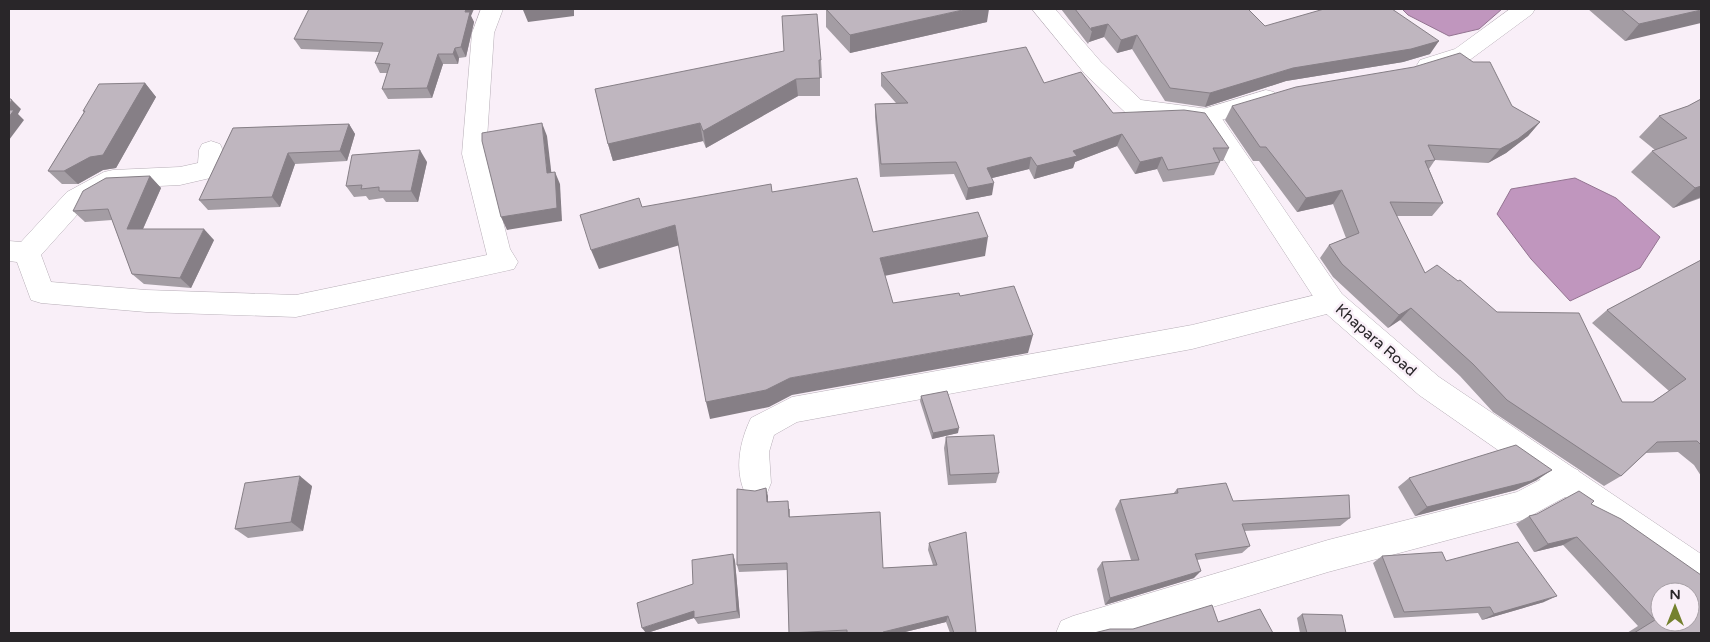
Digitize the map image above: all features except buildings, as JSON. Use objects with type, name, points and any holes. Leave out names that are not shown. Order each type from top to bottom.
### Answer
[{"type":"street","points":[[211,150],[210,168],[180,176],[113,179],[76,200],[18,252],[41,292],[146,301],[296,306],[505,262],[498,251],[474,154],[483,33],[492,9]]},
{"type":"street","points":[[1043,9],[1093,68],[1135,108],[1208,116],[1286,91]]},
{"type":"street","points":[[1404,72],[1463,54],[1524,9]]},
{"type":"street","name":"Khapara Road","points":[[1208,116],[1332,302],[1429,386],[1701,573]]},
{"type":"street","points":[[756,483],[754,452],[761,427],[792,410],[1192,338],[1332,302]]},
{"type":"street","points":[[1073,633],[1328,556],[1523,505],[1567,480]]},
{"type":"shaded area","points":[[1402,9],[1502,9],[1479,29],[1449,36],[1408,15]]},
{"type":"shaded area","points":[[1575,178],[1616,198],[1660,237],[1640,268],[1570,301],[1531,259],[1497,214],[1511,189]]}]
